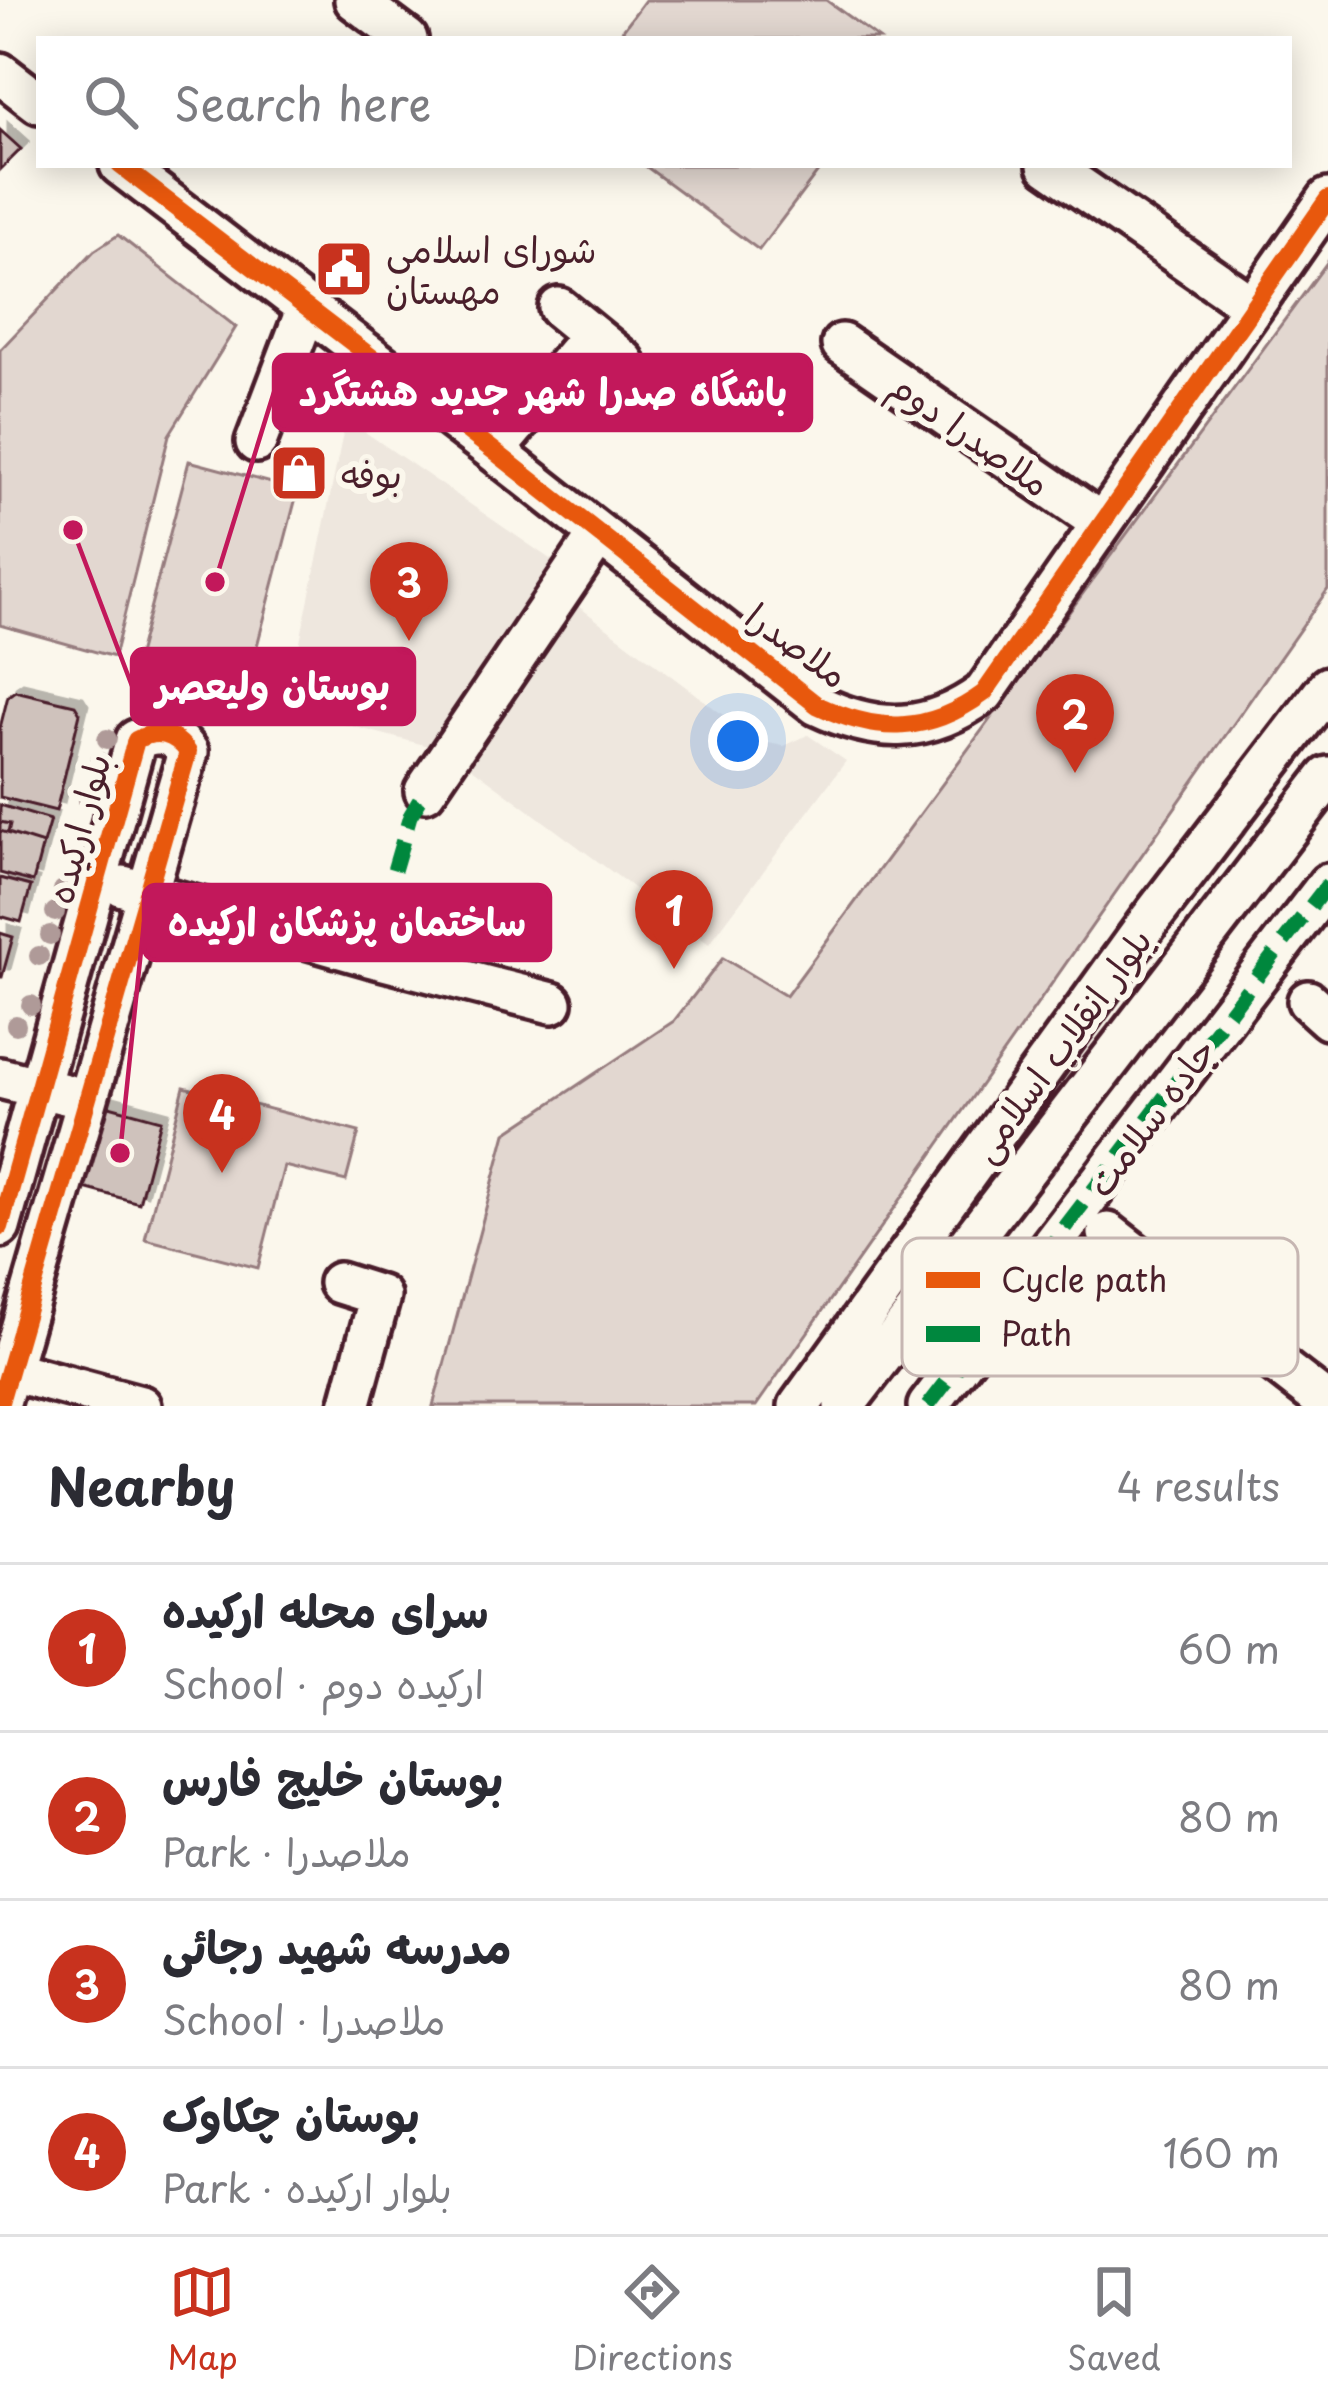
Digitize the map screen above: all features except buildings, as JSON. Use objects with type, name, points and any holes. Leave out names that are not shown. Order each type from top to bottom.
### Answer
[{"type":"street","points":[[355,0],[402,36]]},
{"type":"street","points":[[0,73],[36,101]]},
{"type":"street","name":"ملاصدرا","points":[[124,168],[817,705],[857,721],[904,726],[950,714],[984,693],[1328,199]]},
{"type":"street","points":[[1052,168],[1252,306]]},
{"type":"street","points":[[256,442],[307,308]]},
{"type":"street","points":[[559,308],[624,361]]},
{"type":"street","points":[[494,451],[592,335]]},
{"type":"street","name":"ملاصدرا دوم","points":[[842,344],[1100,522]]},
{"type":"street","points":[[425,791],[599,534]]},
{"type":"street","name":"بلوار انقلاب اسلامی","points":[[920,1238],[1149,921],[1328,687]]},
{"type":"street","name":"بلوار ارکیده","points":[[0,1227],[136,740],[149,733],[166,734],[188,752],[3,1380]]},
{"type":"street","name":"بلوار انقلاب اسلامی","points":[[973,1238],[1328,777]]},
{"type":"street","points":[[98,879],[552,1004]]},
{"type":"street","name":"جاده سلامت","points":[[1057,1238],[1328,884]]},
{"type":"street","points":[[0,1078],[89,1099]]},
{"type":"street","points":[[1108,1233],[1114,1238]]},
{"type":"street","name":"بلوار انقلاب اسلامی","points":[[799,1406],[902,1263]]},
{"type":"street","points":[[339,1283],[380,1296],[350,1406]]},
{"type":"street","name":"بلوار انقلاب اسلامی","points":[[844,1406],[902,1331]]},
{"type":"street","name":"جاده سلامت","points":[[928,1406],[951,1376]]},
{"type":"street","points":[[1292,1376],[1328,1404]]},
{"type":"street","points":[[3,1380],[141,1406]]},
{"type":"shaded area","points":[[645,0],[826,0],[875,36],[618,36]]},
{"type":"shaded area","points":[[648,168],[821,168],[759,250]]},
{"type":"shaded area","points":[[118,235],[236,327],[169,435],[114,657],[0,625],[0,350],[94,251]]},
{"type":"shaded area","points":[[1328,261],[1328,589],[756,1406],[433,1406],[506,1133],[674,1021],[723,958],[786,996]]},
{"type":"shaded area","points":[[346,419],[569,572],[436,748],[286,709]]},
{"type":"shaded area","points":[[189,461],[298,490],[242,703],[133,674]]},
{"type":"shaded area","points":[[570,600],[758,741],[784,746],[808,735],[846,761],[709,944],[456,756]]},
{"type":"shaded area","points":[[184,1087],[359,1132],[346,1181],[284,1166],[258,1268],[145,1239]]},
{"type":"marked path","points":[[369,956],[410,816],[425,791]]},
{"type":"marked path","points":[[1057,1238],[1328,884]]},
{"type":"marked path","points":[[928,1406],[951,1376]]},
{"type":"cycle path","points":[[124,168],[817,705],[882,725],[943,716],[984,693],[1328,199]]},
{"type":"cycle path","points":[[0,1227],[136,740],[165,735],[188,752],[0,1402]]},
{"type":"place","name":"شورای اسلامی مهستان","points":[[344,269]]},
{"type":"place","name":"بوفه","points":[[299,473]]},
{"type":"place","name":"بوستان ولیعصر","points":[[73,530]]},
{"type":"place","name":"باشگاه صدرا شهر جدید هشتگرد","points":[[215,582]]},
{"type":"place","name":"مدرسه شهید رجائی","points":[[409,641]]},
{"type":"place","name":"بوستان خلیج فارس","points":[[1075,773]]},
{"type":"place","name":"سرای محله ارکیده","points":[[674,969]]},
{"type":"place","name":"ساختمان پزشکان ارکیده","points":[[120,1153]]},
{"type":"place","name":"بوستان چکاوک","points":[[222,1173]]}]
